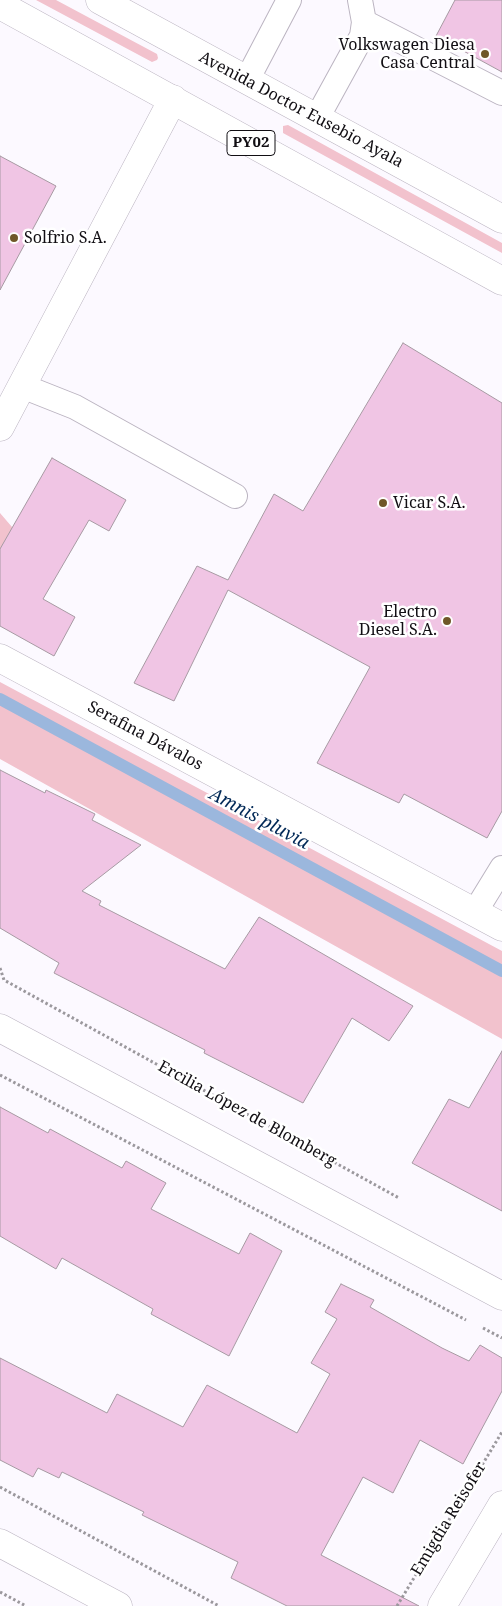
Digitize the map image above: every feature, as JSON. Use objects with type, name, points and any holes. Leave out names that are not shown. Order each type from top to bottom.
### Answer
[{"type":"main road","name":"Avenida Doctor Eusebio Ayala","points":[[100,0],[502,219]]},
{"type":"main road","name":"PY02","points":[[0,5],[502,281]]},
{"type":"main road","points":[[0,427],[172,99]]},
{"type":"main road","name":"Serafina Dávalos","points":[[0,658],[502,927]]},
{"type":"main road","points":[[0,1028],[502,1296]]},
{"type":"main road","points":[[442,1606],[502,1506]]},
{"type":"main road","points":[[0,1543],[118,1606]]},
{"type":"lane","points":[[247,80],[289,0]]},
{"type":"lane","points":[[362,11],[502,93]]},
{"type":"lane","points":[[317,118],[362,36],[362,11]]},
{"type":"lane","points":[[22,386],[75,407],[235,496]]},
{"type":"lane","points":[[475,912],[502,868]]},
{"type":"path","name":"Ercilia López de Blomberg","points":[[0,968],[4,980],[406,1202]]},
{"type":"path","points":[[0,1075],[467,1320]]},
{"type":"path","points":[[476,1324],[502,1338]]},
{"type":"path","name":"Emigdia Reisofer","points":[[397,1606],[502,1432]]},
{"type":"path","points":[[0,1487],[219,1606]]},
{"type":"path","points":[[0,1592],[26,1606]]},
{"type":"shaded area","points":[[36,0],[56,0],[157,54],[158,58],[152,62]]},
{"type":"shaded area","points":[[288,125],[502,243],[502,253],[283,133],[283,126]]},
{"type":"shaded area","points":[[0,513],[12,527],[35,521],[0,572]]},
{"type":"shaded area","points":[[0,682],[502,951],[502,1039],[0,759]]},
{"type":"building","name":"Volkswagen Diesa Casa Central","points":[[455,0],[502,0],[502,72],[436,36]]},
{"type":"building","name":"Solfrio S.A.","points":[[0,156],[56,186],[0,290]]},
{"type":"building","points":[[403,343],[502,403],[502,811],[487,838],[404,794],[399,803],[317,763],[370,667],[228,590],[174,701],[134,683],[197,566],[228,580],[274,494],[303,511]]},
{"type":"building","points":[[52,458],[126,500],[109,531],[89,520],[43,599],[75,617],[54,656],[0,626],[0,549]]},
{"type":"building","points":[[0,770],[45,793],[46,790],[95,814],[92,820],[141,845],[82,891],[101,901],[99,905],[225,969],[259,917],[413,1006],[389,1041],[352,1018],[303,1103],[204,1053],[205,1050],[54,973],[59,963],[0,928]]},
{"type":"building","points":[[502,1051],[502,1211],[412,1163],[449,1099],[469,1108]]},
{"type":"building","points":[[0,1107],[48,1133],[50,1129],[122,1168],[126,1161],[166,1183],[151,1209],[239,1254],[250,1233],[282,1251],[229,1356],[151,1314],[153,1309],[62,1258],[56,1269],[0,1236]]},
{"type":"building","points":[[341,1284],[374,1300],[370,1307],[442,1348],[469,1361],[480,1345],[502,1358],[502,1391],[463,1464],[420,1440],[393,1493],[363,1477],[321,1555],[419,1606],[287,1606],[231,1578],[238,1562],[142,1515],[144,1512],[62,1472],[59,1478],[38,1468],[33,1477],[0,1460],[0,1358],[107,1413],[117,1394],[183,1427],[207,1385],[297,1433],[330,1374],[311,1363],[337,1319],[325,1312]]},
{"type":"waterway","name":"Amnis pluvia","points":[[0,699],[502,971]]},
{"type":"place","name":"Volkswagen Diesa Casa Central","points":[[485,54]]},
{"type":"place","name":"Solfrio S.A.","points":[[14,238]]},
{"type":"place","name":"Vicar S.A.","points":[[383,503]]},
{"type":"place","name":"Electro Diesel S.A.","points":[[447,621]]}]
